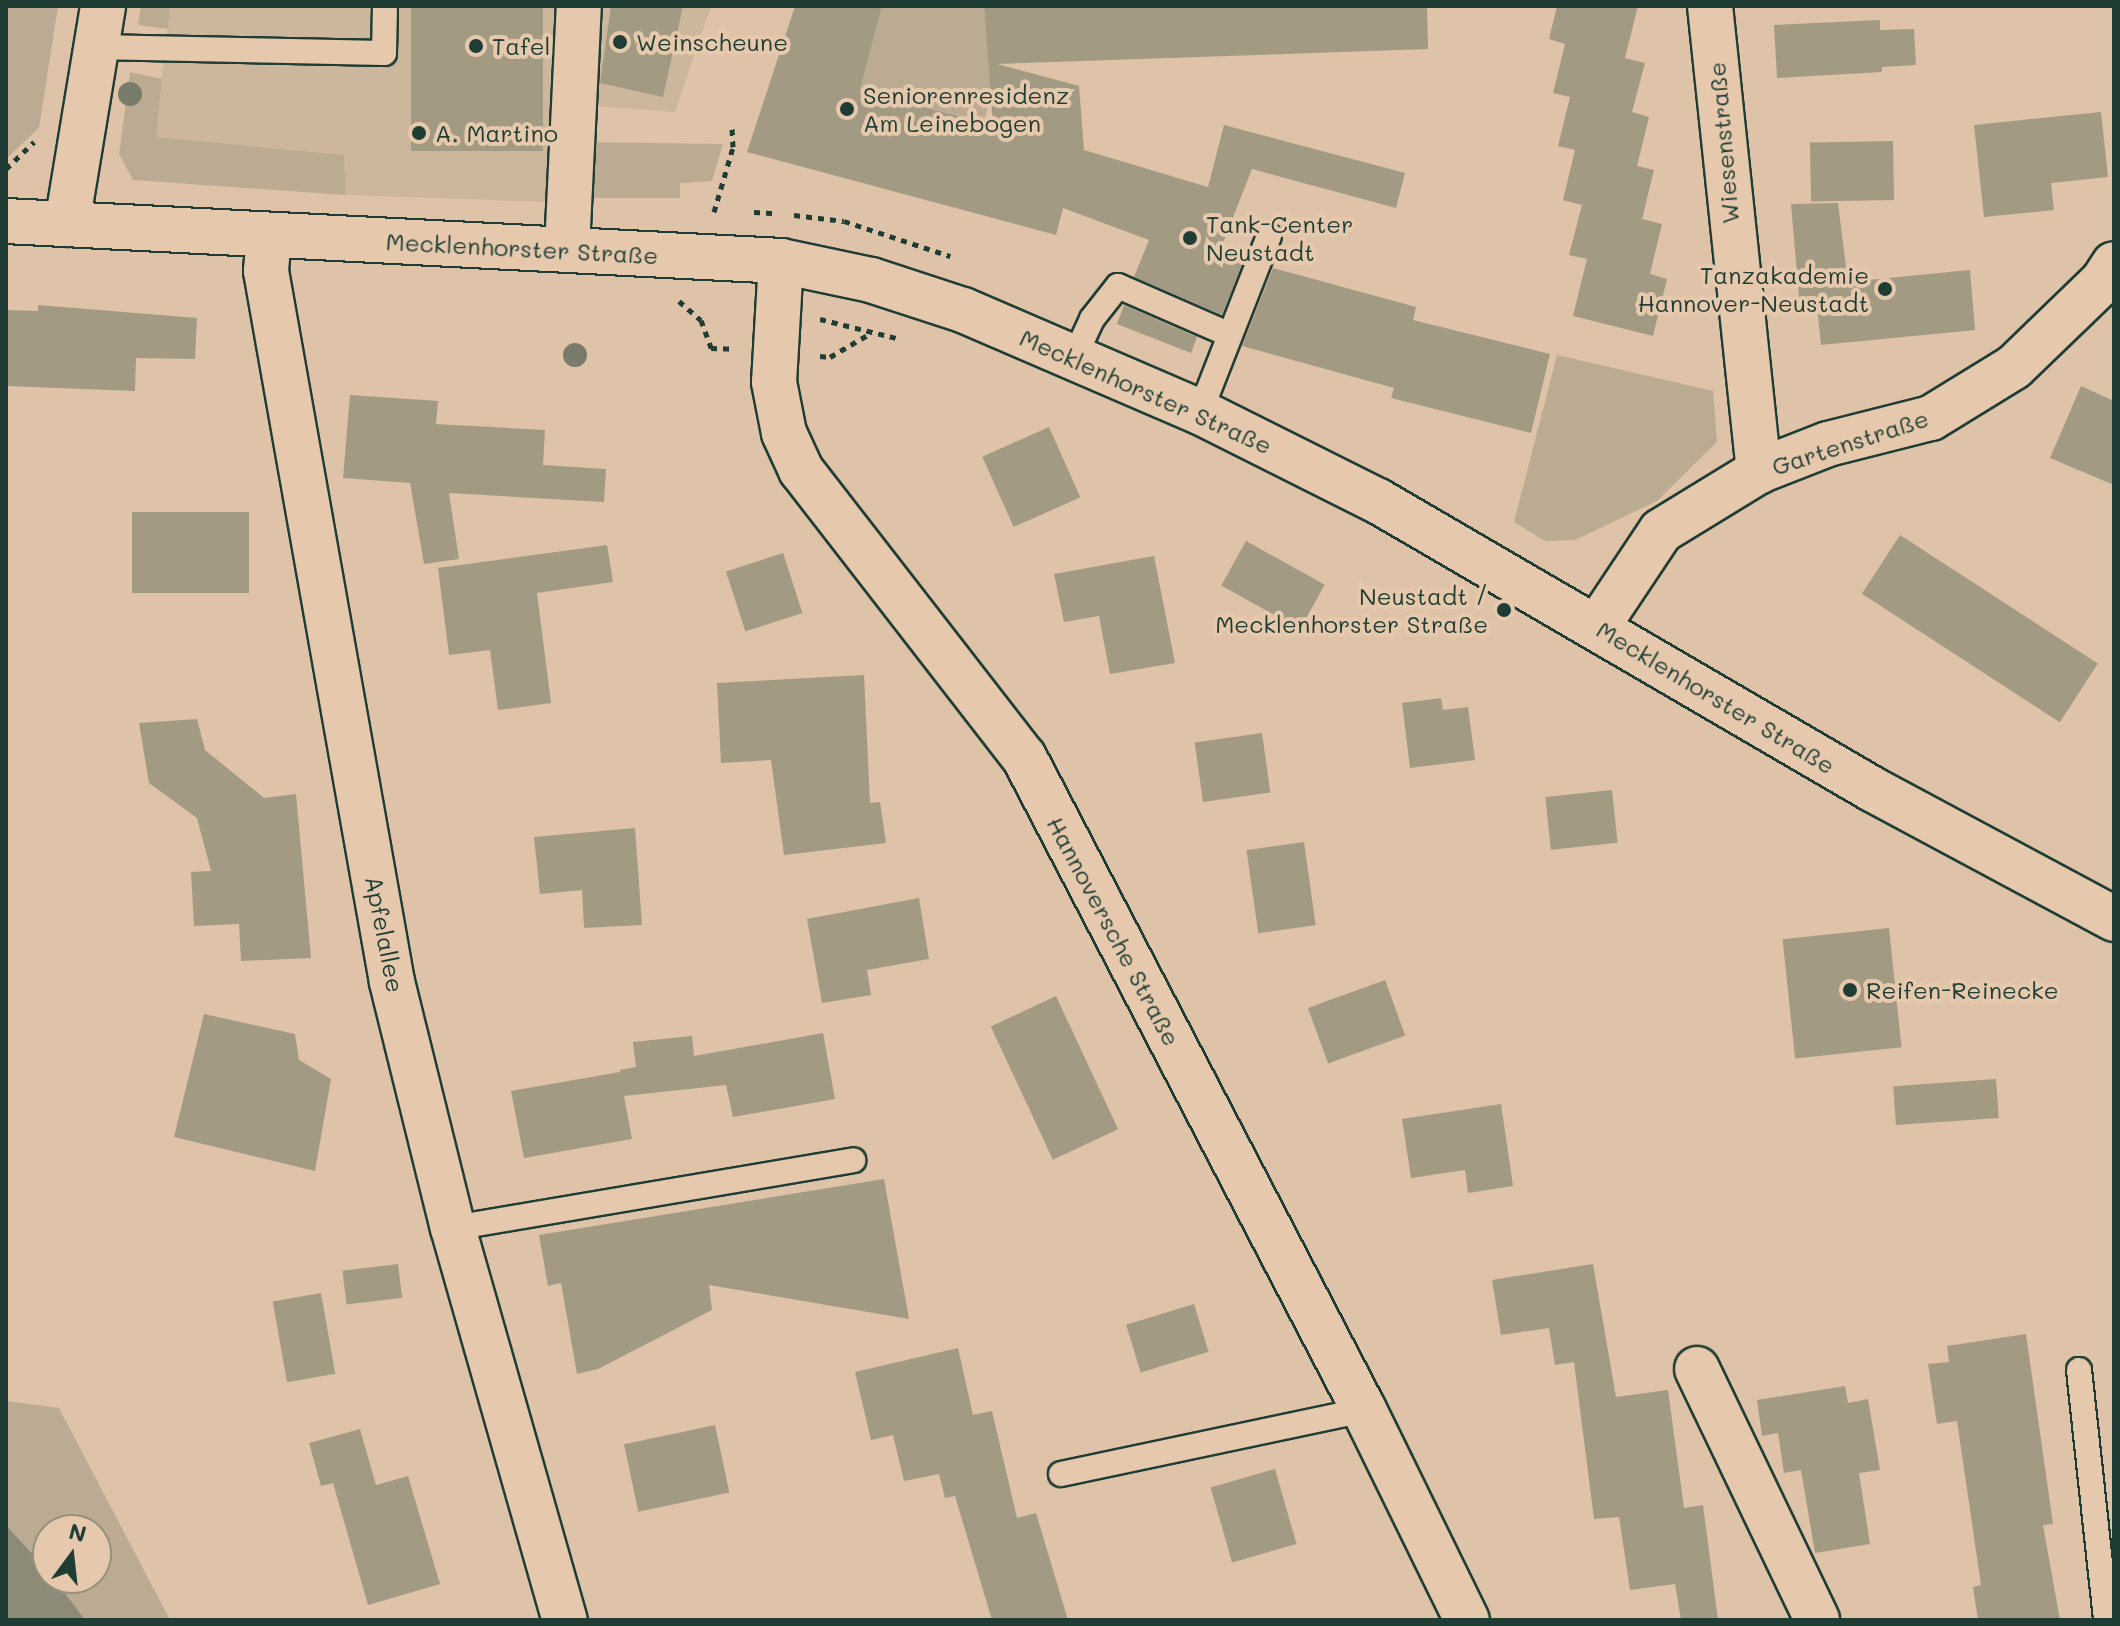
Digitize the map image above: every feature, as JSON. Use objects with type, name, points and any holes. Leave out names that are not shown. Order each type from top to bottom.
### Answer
[{"type":"main road","points":[[567,248],[579,6]]},
{"type":"main road","name":"Wiesenstraße","points":[[1710,6],[1759,471]]},
{"type":"main road","points":[[67,224],[100,26]]},
{"type":"main road","name":"Mecklenhorster Straße","points":[[6,221],[781,261],[871,280],[963,310],[1200,412],[1378,501],[1872,789],[2114,919]]},
{"type":"main road","name":"Apfelallee","points":[[269,236],[266,271],[392,982],[453,1228],[565,1620]]},
{"type":"main road","name":"Hannoversche Straße","points":[[781,261],[774,382],[784,433],[801,470],[1024,757],[1364,1410],[1467,1620]]},
{"type":"main road","name":"Gartenstraße","points":[[1597,627],[1661,531],[1759,471],[1828,444],[1931,418],[2014,367],[2103,281],[2114,264]]},
{"type":"main road","points":[[1697,1369],[1817,1620]]},
{"type":"lane","points":[[100,26],[384,53],[385,6]]},
{"type":"lane","points":[[1200,412],[1269,236]]},
{"type":"lane","points":[[1075,356],[1092,319],[1118,286],[1230,335]]},
{"type":"lane","points":[[453,1228],[853,1160]]},
{"type":"lane","points":[[2079,1370],[2106,1620]]},
{"type":"lane","points":[[1061,1474],[1364,1410]]},
{"type":"path","points":[[714,212],[733,147],[732,126]]},
{"type":"path","points":[[663,300],[678,301],[701,320],[711,348]]},
{"type":"shaded area","points":[[6,6],[58,6],[39,128],[6,159]]},
{"type":"shaded area","points":[[141,6],[170,6],[168,29],[138,25]]},
{"type":"shaded area","points":[[170,6],[711,6],[675,112],[581,105],[576,203],[346,195],[344,155],[155,137]]},
{"type":"shaded area","points":[[882,6],[984,6],[991,95],[984,122],[860,90]]},
{"type":"shaded area","points":[[130,72],[162,79],[156,137],[344,155],[346,195],[133,180],[119,154]]},
{"type":"shaded area","points":[[585,142],[723,144],[712,181],[680,183],[680,198],[582,198]]},
{"type":"shaded area","points":[[1557,355],[1713,391],[1717,442],[1657,501],[1575,540],[1545,541],[1514,522]]},
{"type":"shaded area","points":[[6,1401],[59,1408],[170,1620],[85,1620],[66,1594],[112,1594],[112,1514],[32,1514],[32,1553],[6,1525]]},
{"type":"shaded area","points":[[6,1525],[32,1553],[32,1594],[66,1594],[85,1620],[6,1620]]},
{"type":"building","points":[[411,6],[543,6],[543,151],[411,151]]},
{"type":"building","points":[[611,6],[683,6],[663,97],[600,83]]},
{"type":"building","points":[[795,6],[882,6],[860,90],[993,125],[984,6],[1427,6],[1428,49],[997,64],[1079,86],[1084,150],[1208,187],[1224,125],[1405,173],[1396,208],[1252,169],[1219,253],[1244,260],[1222,315],[1134,277],[1149,240],[1063,208],[1056,235],[747,152]]},
{"type":"building","points":[[1557,6],[1638,6],[1625,58],[1645,63],[1632,112],[1649,117],[1637,166],[1654,170],[1642,219],[1662,224],[1650,274],[1667,279],[1653,336],[1573,316],[1587,259],[1569,255],[1582,205],[1563,200],[1575,150],[1558,146],[1570,97],[1553,93],[1565,44],[1549,39]]},
{"type":"building","points":[[1880,20],[1880,30],[1914,29],[1916,65],[1882,67],[1882,72],[1777,78],[1774,25]]},
{"type":"building","points":[[2101,112],[2108,177],[2051,183],[2054,210],[1984,217],[1974,125]]},
{"type":"building","points":[[1893,141],[1894,200],[1811,201],[1810,142]]},
{"type":"building","name":"Tanzakademie Hannover-Neustadt","points":[[1838,203],[1848,282],[1970,270],[1975,330],[1821,345],[1816,296],[1799,297],[1791,204]]},
{"type":"building","points":[[1273,268],[1416,307],[1413,320],[1550,354],[1531,433],[1391,398],[1394,388],[1242,346]]},
{"type":"building","points":[[38,305],[197,318],[195,359],[136,358],[135,391],[6,386],[6,310],[38,311]]},
{"type":"building","points":[[1124,305],[1197,337],[1191,353],[1117,324]]},
{"type":"building","points":[[2081,386],[2114,401],[2114,485],[2050,458]]},
{"type":"building","points":[[350,395],[438,401],[436,424],[545,430],[543,465],[606,469],[604,502],[449,493],[459,559],[424,564],[410,483],[343,478]]},
{"type":"building","points":[[1049,427],[1080,497],[1014,527],[982,457]]},
{"type":"building","points":[[132,512],[249,512],[249,593],[132,593]]},
{"type":"building","points":[[1900,535],[2098,664],[2060,722],[1862,594]]},
{"type":"building","points":[[1246,541],[1325,585],[1300,629],[1221,586]]},
{"type":"building","points":[[607,545],[613,582],[537,593],[551,703],[498,710],[490,650],[449,655],[438,568]]},
{"type":"building","points":[[783,553],[802,613],[745,631],[726,572]]},
{"type":"building","points":[[1154,556],[1175,663],[1110,674],[1099,616],[1064,622],[1054,574]]},
{"type":"building","points":[[864,675],[870,803],[880,802],[886,843],[784,855],[771,760],[721,763],[717,683]]},
{"type":"building","points":[[1441,698],[1443,710],[1468,707],[1475,760],[1410,768],[1402,703]]},
{"type":"building","points":[[197,719],[205,750],[264,798],[296,794],[311,958],[241,961],[239,924],[194,926],[191,872],[211,871],[197,818],[149,783],[139,723]]},
{"type":"building","points":[[1262,733],[1270,792],[1203,802],[1195,742]]},
{"type":"building","points":[[1612,790],[1618,843],[1551,850],[1545,797]]},
{"type":"building","points":[[635,828],[642,925],[584,928],[582,890],[540,894],[534,837]]},
{"type":"building","points":[[1304,842],[1316,925],[1258,933],[1247,850]]},
{"type":"building","points":[[919,898],[929,959],[867,970],[871,995],[822,1003],[807,919]]},
{"type":"building","points":[[1889,928],[1902,1047],[1795,1059],[1783,939]]},
{"type":"building","points":[[1385,980],[1405,1035],[1328,1063],[1308,1008]]},
{"type":"building","points":[[1056,996],[1118,1129],[1053,1160],[991,1026]]},
{"type":"building","points":[[204,1014],[295,1034],[299,1060],[331,1079],[315,1171],[174,1137]]},
{"type":"building","points":[[823,1033],[835,1099],[733,1117],[726,1085],[624,1096],[632,1139],[524,1158],[511,1091],[620,1072],[622,1083],[620,1070],[636,1067],[633,1042],[692,1036],[694,1056]]},
{"type":"building","points":[[1996,1079],[1999,1118],[1896,1125],[1893,1086]]},
{"type":"building","points":[[1501,1104],[1513,1186],[1468,1193],[1465,1170],[1411,1178],[1402,1119]]},
{"type":"building","points":[[884,1179],[909,1319],[709,1285],[712,1310],[598,1369],[577,1374],[561,1283],[548,1286],[539,1235]]},
{"type":"building","points":[[398,1264],[402,1298],[347,1305],[342,1271]]},
{"type":"building","points":[[1593,1264],[1616,1397],[1668,1390],[1684,1508],[1703,1505],[1718,1620],[1681,1620],[1675,1584],[1630,1590],[1619,1517],[1594,1519],[1574,1362],[1555,1365],[1549,1328],[1501,1335],[1492,1280]]},
{"type":"building","points":[[321,1293],[335,1374],[287,1382],[273,1302]]},
{"type":"building","points":[[1194,1304],[1209,1352],[1141,1373],[1126,1325]]},
{"type":"building","points":[[2026,1334],[2053,1524],[2043,1525],[2060,1620],[1978,1620],[1973,1587],[1981,1585],[1957,1421],[1937,1424],[1928,1364],[1949,1362],[1947,1346]]},
{"type":"building","points":[[958,1348],[973,1415],[992,1411],[1017,1518],[1036,1513],[1068,1620],[992,1620],[955,1496],[945,1498],[939,1474],[904,1481],[893,1435],[871,1440],[855,1372]]},
{"type":"building","points":[[1845,1386],[1848,1403],[1868,1399],[1880,1470],[1859,1473],[1870,1544],[1815,1553],[1801,1470],[1784,1473],[1778,1433],[1762,1436],[1757,1400]]},
{"type":"building","points":[[715,1425],[729,1492],[638,1512],[624,1444]]},
{"type":"building","points":[[360,1429],[376,1485],[408,1476],[440,1584],[368,1605],[333,1483],[321,1486],[309,1443]]},
{"type":"building","points":[[1275,1469],[1296,1544],[1232,1562],[1211,1487]]},
{"type":"place","name":"Weinscheune","points":[[620,42]]},
{"type":"place","name":"Tafel","points":[[476,46]]},
{"type":"place","name":"Seniorenresidenz Am Leinebogen","points":[[847,109]]},
{"type":"place","name":"A. Martino","points":[[419,133]]},
{"type":"place","name":"Tank-Center Neustadt","points":[[1190,238]]},
{"type":"place","name":"Tanzakademie Hannover-Neustadt","points":[[1885,289]]},
{"type":"place","name":"Neustadt / Mecklenhorster Straße","points":[[1504,610]]},
{"type":"place","name":"Reifen-Reinecke","points":[[1850,990]]}]
